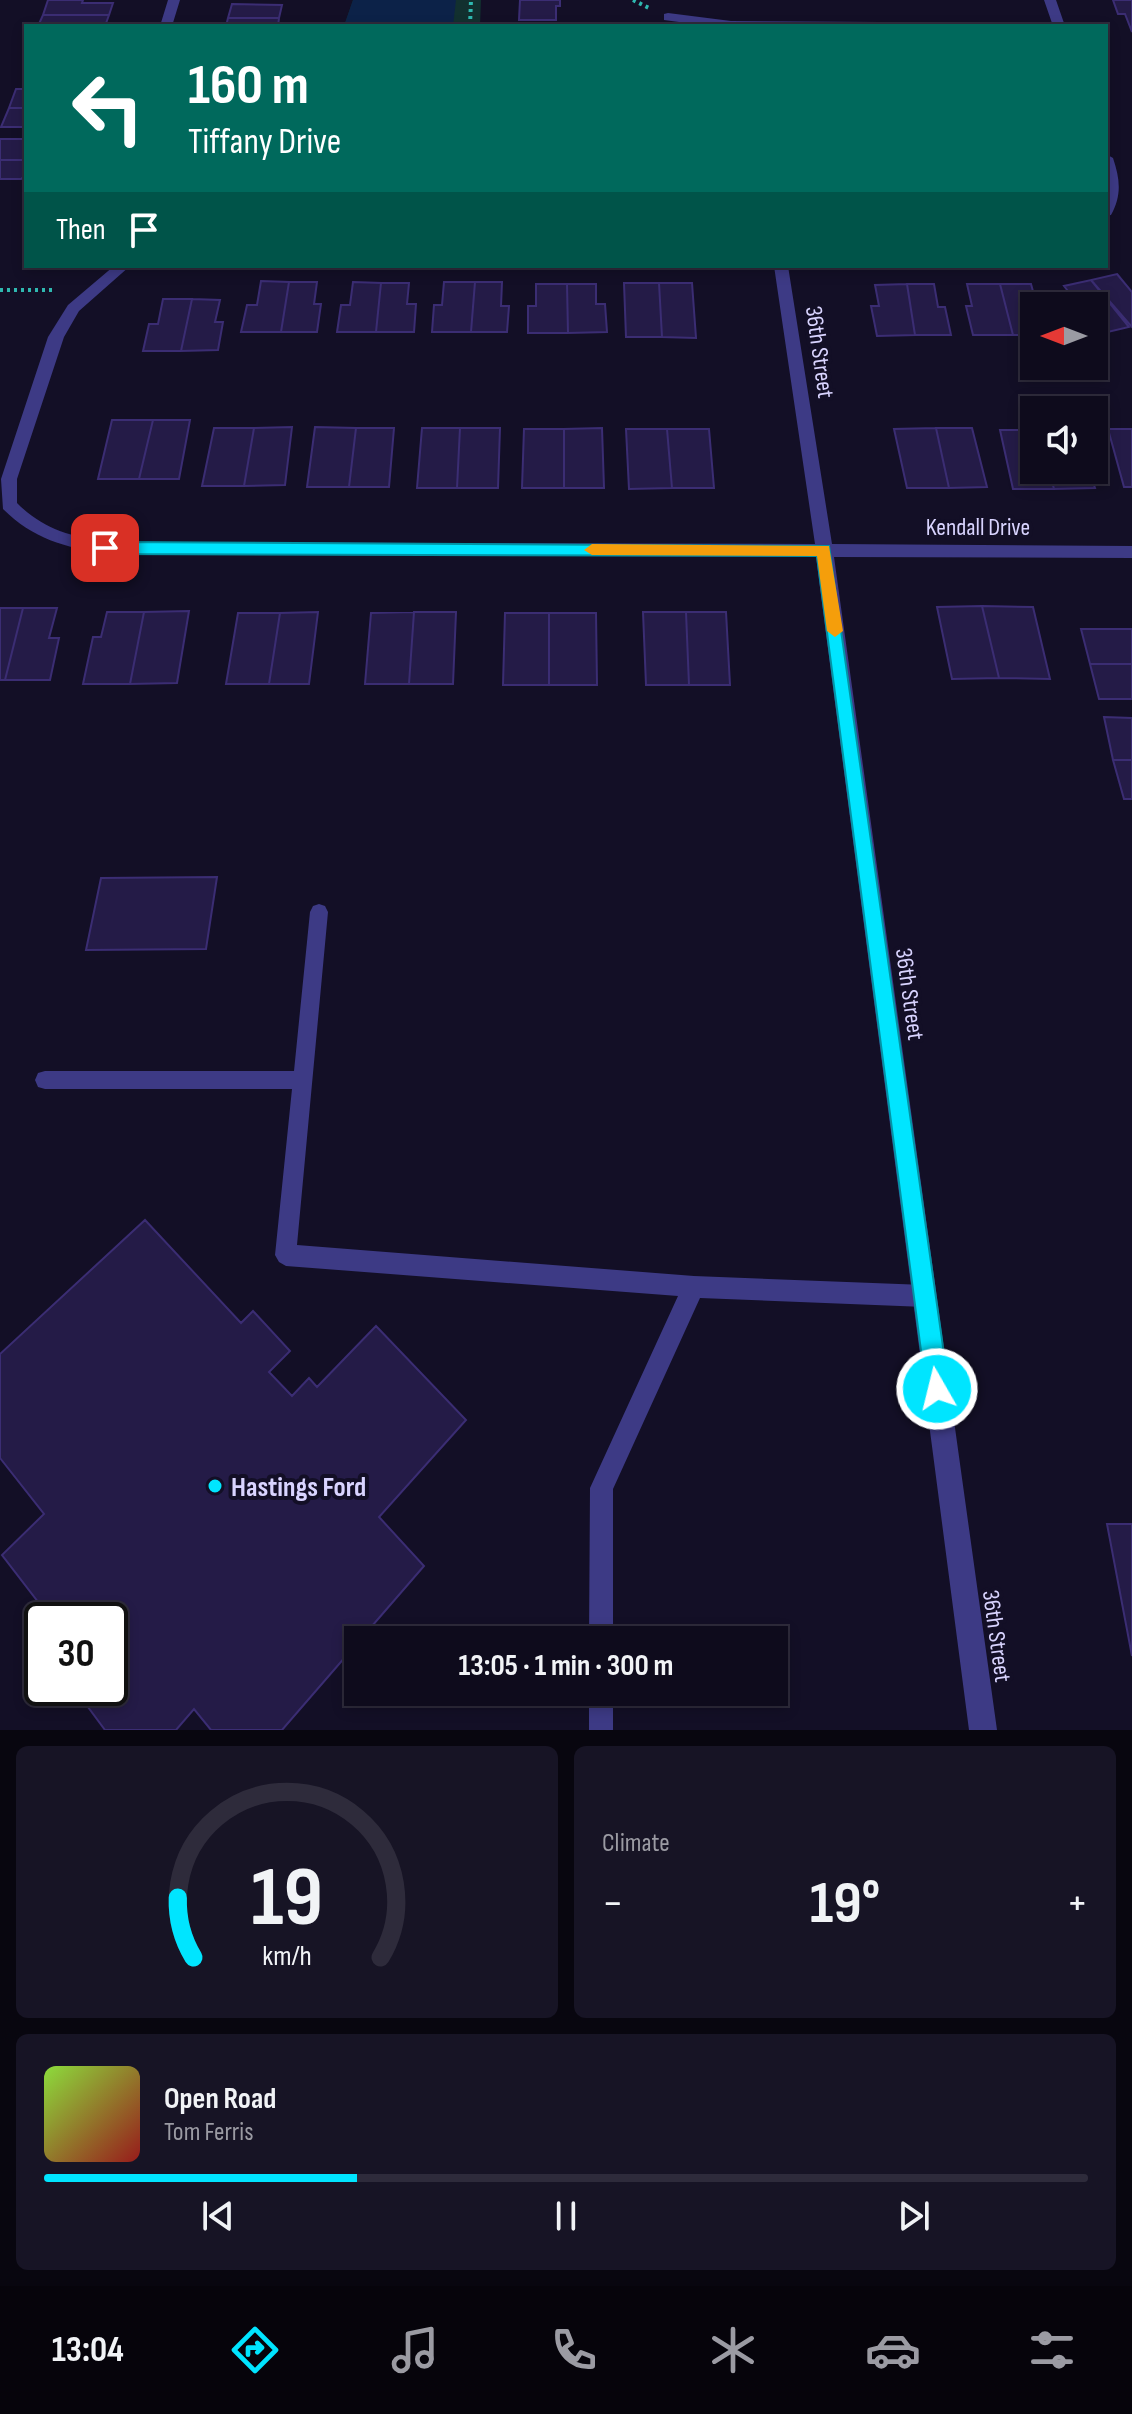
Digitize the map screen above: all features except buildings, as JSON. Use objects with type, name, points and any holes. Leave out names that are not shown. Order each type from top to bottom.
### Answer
[{"type":"street","points":[[167,24],[174,0]]},
{"type":"street","points":[[1050,0],[1058,24]]},
{"type":"street","points":[[668,17],[723,24]]},
{"type":"street","points":[[1108,163],[1115,182],[1108,208]]},
{"type":"street","name":"Kendall Drive","points":[[121,268],[73,308],[56,337],[9,479],[9,505],[30,527],[64,541],[121,548],[1132,552]]},
{"type":"street","name":"36th Street","points":[[781,268],[824,550],[983,1730]]},
{"type":"lane","points":[[319,912],[286,1255],[694,1287],[925,1296]]},
{"type":"lane","points":[[45,1080],[301,1080]]},
{"type":"lane","points":[[601,1626],[601,1488],[694,1287]]},
{"type":"lane","points":[[601,1706],[601,1730]]},
{"type":"path","points":[[470,24],[471,0]]},
{"type":"path","points":[[0,290],[57,290],[85,297]]},
{"type":"green space","points":[[353,0],[481,0],[480,24],[345,24]]},
{"type":"water","points":[[353,0],[456,0],[453,24],[345,24]]},
{"type":"slow traffic","points":[[592,550],[824,550],[835,631]]},
{"type":"place","name":"Hastings Ford","points":[[215,1486]]},
{"type":"route","points":[[105,548],[824,550],[937,1389]]}]
